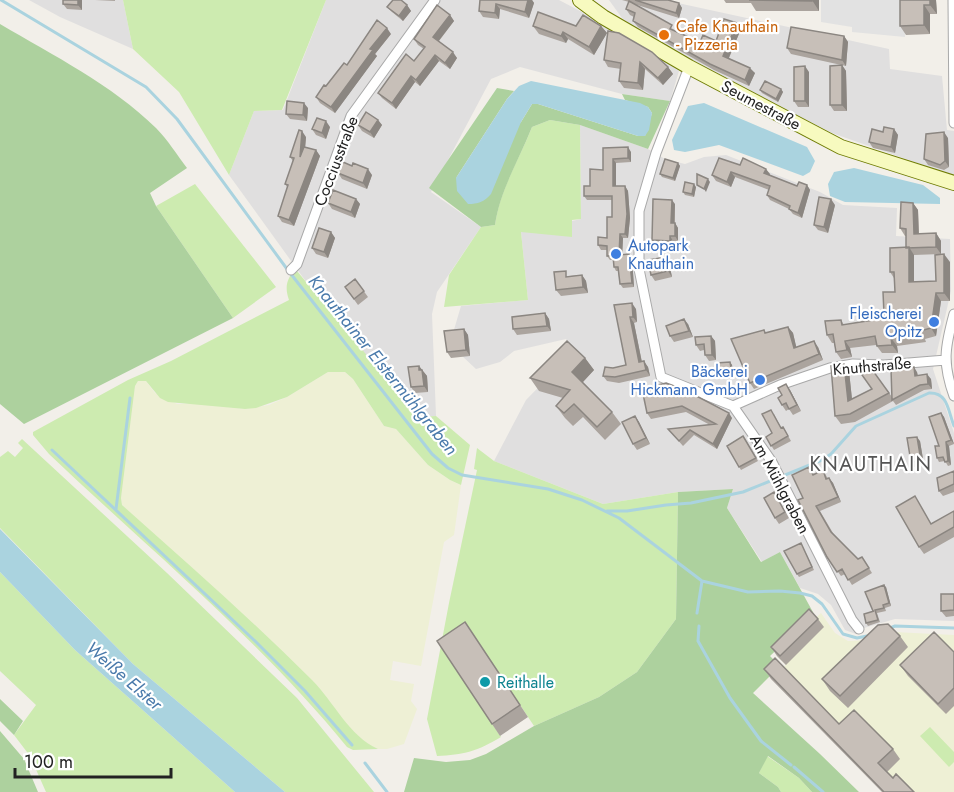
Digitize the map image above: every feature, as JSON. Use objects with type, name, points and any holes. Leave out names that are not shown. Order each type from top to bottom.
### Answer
[{"type":"street","name":"Cocciusstraße","points":[[291,270],[297,264],[351,116],[435,0]]},
{"type":"street","name":"Seumestraße","points":[[580,0],[603,17],[688,67],[841,147],[954,183]]},
{"type":"street","points":[[953,0],[954,123]]},
{"type":"street","points":[[688,67],[656,153],[639,211],[639,269],[662,377],[733,406]]},
{"type":"street","points":[[954,314],[946,349],[947,377],[954,396]]},
{"type":"street","name":"Knuthstraße","points":[[733,406],[780,385],[830,368],[853,364],[946,360]]},
{"type":"street","name":"Am Mühlgraben","points":[[733,406],[750,428],[776,470],[852,620],[859,629]]},
{"type":"shaded area","points":[[29,0],[123,0],[133,49],[60,17]]},
{"type":"shaded area","points":[[326,0],[559,0],[618,31],[679,71],[670,101],[622,94],[520,67],[491,79],[431,192],[481,227],[437,292],[432,314],[436,416],[418,417],[315,294],[229,175],[254,111],[283,110]]},
{"type":"shaded area","points":[[609,0],[664,0],[889,49],[890,69],[942,76],[947,130],[954,131],[954,176],[832,133],[654,42],[622,18]]},
{"type":"shaded area","points":[[821,0],[904,0],[905,37],[852,32],[852,27],[821,22]]},
{"type":"shaded area","points":[[580,125],[648,149],[665,159],[685,164],[704,157],[726,155],[820,192],[843,205],[897,208],[896,236],[950,239],[951,291],[933,369],[954,433],[954,621],[895,619],[864,628],[856,634],[845,630],[831,605],[818,594],[800,588],[780,552],[762,562],[727,508],[733,489],[678,492],[603,504],[494,461],[526,400],[574,351],[566,339],[514,351],[500,362],[476,369],[461,355],[453,333],[461,306],[528,300],[521,232],[581,219]]},
{"type":"green space","points":[[123,0],[326,0],[282,110],[254,111],[229,175],[179,92],[133,49]]},
{"type":"green space","points":[[0,24],[101,84],[139,112],[164,137],[187,168],[150,193],[156,206],[233,318],[24,424],[0,404]]},
{"type":"green space","points":[[497,88],[514,91],[456,178],[521,122],[532,104],[638,136],[645,136],[652,113],[648,107],[625,100],[622,94],[670,101],[648,149],[580,125],[550,120],[532,127],[505,187],[495,225],[481,227],[429,188]]},
{"type":"green space","points":[[550,120],[580,125],[581,219],[572,220],[572,237],[521,232],[528,300],[444,307],[449,275],[481,227],[495,225],[505,187],[532,127]]},
{"type":"green space","points":[[195,184],[276,287],[233,318],[156,206]]},
{"type":"green space","points":[[293,271],[297,271],[418,417],[436,416],[470,445],[461,485],[428,465],[396,429],[384,426],[353,379],[345,372],[328,372],[287,397],[256,408],[245,409],[168,402],[160,398],[146,381],[138,381],[135,386],[122,505],[266,635],[312,680],[350,727],[378,749],[353,750],[347,747],[278,669],[241,632],[49,454],[33,435],[33,432],[128,380],[171,361],[289,300],[287,285]]},
{"type":"green space","points":[[328,372],[345,372],[353,379],[384,426],[396,429],[428,465],[461,485],[454,535],[444,542],[421,666],[393,661],[390,680],[414,684],[411,701],[417,709],[404,744],[387,749],[378,749],[359,737],[122,505],[121,498],[135,386],[138,381],[146,381],[155,393],[177,404],[245,409],[269,405],[287,397]]},
{"type":"green space","points":[[22,439],[167,573],[297,698],[374,792],[285,792],[133,664],[0,528],[0,457],[8,451],[15,457],[23,448],[18,443]]},
{"type":"green space","points":[[477,448],[494,461],[603,504],[678,492],[676,619],[637,672],[599,697],[534,726],[473,634],[445,653],[501,737],[470,751],[437,756],[427,719],[477,470],[474,469]]},
{"type":"green space","points":[[733,489],[727,508],[761,562],[780,552],[814,614],[770,656],[780,666],[753,693],[859,792],[812,792],[799,778],[768,756],[759,773],[778,787],[781,792],[404,792],[414,758],[446,762],[470,760],[486,754],[534,726],[599,697],[637,672],[676,619],[678,492]]},
{"type":"green space","points":[[0,572],[75,650],[235,792],[46,792],[30,756],[14,735],[36,705],[0,671]]},
{"type":"green space","points":[[821,613],[835,633],[848,641],[871,640],[894,632],[954,635],[954,792],[911,792],[900,788],[782,668],[786,665],[777,656]]},
{"type":"green space","points":[[0,699],[23,721],[14,735],[0,721]]},
{"type":"green space","points":[[930,727],[954,752],[954,762],[949,767],[920,736]]},
{"type":"green space","points":[[0,731],[24,759],[38,792],[0,792]]},
{"type":"green space","points":[[767,756],[799,778],[812,792],[781,792],[778,787],[759,773]]},
{"type":"water","points":[[531,81],[640,103],[648,107],[652,113],[649,130],[645,136],[638,136],[532,104],[521,122],[491,194],[481,202],[468,204],[457,191],[456,178],[507,99],[519,86]]},
{"type":"water","points":[[704,103],[807,147],[815,161],[810,172],[803,176],[719,145],[685,152],[674,150],[672,140],[688,106]]},
{"type":"water","points":[[854,168],[923,185],[940,198],[940,204],[845,202],[830,196],[828,184],[834,172]]},
{"type":"water","name":"Weiße Elster","points":[[0,529],[133,664],[285,792],[235,792],[75,650],[0,572]]},
{"type":"building","points":[[63,0],[78,0],[78,5],[63,4]]},
{"type":"building","points":[[393,0],[401,0],[407,5],[399,16],[387,7]]},
{"type":"building","points":[[480,0],[528,0],[525,12],[496,4],[495,13],[479,11]]},
{"type":"building","points":[[635,0],[668,0],[679,3],[676,13]]},
{"type":"building","points":[[749,0],[812,0],[812,1]]},
{"type":"building","points":[[900,0],[930,0],[930,5],[924,5],[924,25],[900,26]]},
{"type":"building","points":[[629,1],[672,25],[670,29],[700,42],[703,35],[716,41],[724,19],[737,23],[723,56],[750,68],[745,80],[710,64],[633,21],[635,13],[626,9]]},
{"type":"building","points":[[437,5],[450,15],[433,37],[453,52],[445,63],[435,55],[416,80],[411,76],[392,103],[378,93],[406,54],[414,61],[425,47],[414,39]]},
{"type":"building","points":[[538,12],[576,26],[583,15],[601,26],[589,47],[563,32],[561,36],[533,26]]},
{"type":"building","points":[[377,20],[387,28],[331,107],[316,97],[344,63],[347,65]]},
{"type":"building","points":[[791,27],[844,36],[842,60],[787,48]]},
{"type":"building","points":[[608,31],[619,33],[652,52],[668,67],[658,78],[640,62],[638,83],[619,81],[621,63],[604,60]]},
{"type":"building","points":[[842,65],[842,105],[830,105],[830,66]]},
{"type":"building","points":[[805,66],[805,101],[794,101],[794,67]]},
{"type":"building","points":[[765,81],[781,89],[776,99],[760,90]]},
{"type":"building","points":[[287,101],[304,103],[303,115],[286,114]]},
{"type":"building","points":[[366,112],[378,120],[370,132],[358,125]]},
{"type":"building","points":[[317,118],[326,121],[322,133],[312,129]]},
{"type":"building","points":[[884,127],[894,129],[891,147],[869,142],[872,129],[883,132]]},
{"type":"building","points":[[299,130],[302,131],[300,157],[304,147],[316,150],[289,220],[278,216],[288,185],[285,184],[294,158],[290,157]]},
{"type":"building","points":[[944,132],[945,161],[940,165],[924,159],[926,134]]},
{"type":"building","points":[[628,147],[628,158],[613,159],[613,186],[625,186],[627,214],[625,234],[620,234],[619,255],[629,254],[632,283],[620,284],[618,267],[614,267],[613,256],[607,256],[607,246],[598,245],[598,237],[607,238],[607,217],[612,217],[612,196],[584,196],[584,186],[590,186],[590,169],[603,170],[603,148]]},
{"type":"building","points":[[719,158],[740,165],[743,158],[766,169],[764,173],[797,186],[799,182],[807,185],[798,213],[789,209],[790,206],[767,195],[770,186],[731,172],[727,182],[712,175]]},
{"type":"building","points":[[665,159],[678,163],[673,178],[660,174]]},
{"type":"building","points":[[343,162],[368,169],[363,183],[338,173]]},
{"type":"building","points":[[697,174],[708,179],[704,189],[697,185]]},
{"type":"building","points":[[685,182],[694,184],[692,194],[683,192]]},
{"type":"building","points":[[333,190],[356,199],[351,212],[328,203]]},
{"type":"building","points":[[819,197],[831,199],[824,227],[814,225]]},
{"type":"building","points":[[653,199],[672,200],[671,223],[675,223],[675,236],[670,236],[670,241],[652,240]]},
{"type":"building","points":[[901,202],[913,203],[914,234],[936,233],[936,247],[906,248],[906,229],[900,228]]},
{"type":"building","points":[[319,228],[331,232],[324,252],[312,248]]},
{"type":"building","points":[[909,247],[909,282],[936,281],[935,255],[944,254],[944,293],[936,293],[931,328],[920,331],[920,334],[891,338],[892,345],[877,346],[875,336],[845,341],[847,350],[836,352],[833,334],[827,335],[825,321],[841,320],[842,325],[873,320],[874,313],[884,314],[883,292],[895,292],[894,272],[890,272],[890,248]]},
{"type":"building","points":[[665,257],[668,271],[651,275],[648,260]]},
{"type":"building","points":[[566,271],[566,277],[582,275],[583,287],[556,290],[554,272]]},
{"type":"building","points":[[355,279],[364,291],[354,299],[345,287]]},
{"type":"building","points":[[632,303],[633,317],[630,317],[639,362],[644,361],[646,370],[615,377],[603,376],[605,367],[626,365],[614,305]]},
{"type":"building","points":[[545,313],[547,326],[513,329],[512,317]]},
{"type":"building","points":[[684,319],[689,331],[670,336],[666,326]]},
{"type":"building","points":[[788,327],[794,348],[814,341],[819,354],[750,383],[731,339],[764,330],[765,333]]},
{"type":"building","points":[[464,329],[466,350],[447,352],[444,331]]},
{"type":"building","points":[[711,336],[712,355],[705,355],[704,344],[696,345],[695,337]]},
{"type":"building","points":[[567,341],[585,358],[572,372],[612,412],[597,427],[574,404],[564,413],[556,406],[570,390],[530,378]]},
{"type":"building","points":[[730,362],[732,375],[717,376],[716,363]]},
{"type":"building","points":[[844,364],[848,401],[872,389],[862,375],[871,368],[889,393],[850,414],[835,416],[831,366]]},
{"type":"building","points":[[419,366],[419,370],[422,370],[424,386],[411,387],[408,367]]},
{"type":"building","points":[[914,367],[915,376],[927,374],[928,384],[920,385],[892,400],[891,369]]},
{"type":"building","points":[[666,383],[685,390],[729,413],[713,444],[690,430],[679,441],[668,429],[716,424],[682,406],[647,413],[642,389]]},
{"type":"building","points":[[786,384],[797,405],[789,409],[786,403],[782,405],[778,398],[782,395],[778,388]]},
{"type":"building","points":[[771,410],[788,436],[771,446],[766,437],[772,433],[762,414]]},
{"type":"building","points":[[941,413],[951,440],[946,442],[948,461],[945,462],[943,457],[937,458],[935,446],[939,446],[929,417]]},
{"type":"building","points":[[635,416],[646,438],[633,444],[622,422]]},
{"type":"building","points":[[743,436],[756,458],[739,467],[727,446]]},
{"type":"building","points":[[917,437],[921,461],[911,462],[907,438]]},
{"type":"building","points":[[809,467],[813,475],[823,470],[838,497],[816,506],[831,532],[858,559],[862,557],[869,568],[848,580],[842,569],[837,572],[827,557],[798,500],[803,498],[792,475]]},
{"type":"building","points":[[954,471],[954,484],[939,491],[937,478]]},
{"type":"building","points":[[774,492],[785,512],[775,518],[764,498]]},
{"type":"building","points":[[915,496],[931,524],[954,511],[954,527],[919,547],[896,507]]},
{"type":"building","points":[[801,543],[812,567],[797,574],[784,551]]},
{"type":"building","points":[[884,585],[889,603],[883,605],[884,608],[875,610],[878,620],[866,623],[864,614],[874,611],[865,592]]},
{"type":"building","points":[[941,594],[954,594],[954,610],[941,611]]},
{"type":"building","points":[[809,609],[818,619],[780,656],[771,647]]},
{"type":"building","name":"Reithalle","points":[[465,622],[520,705],[492,724],[437,641]]},
{"type":"building","points":[[888,624],[900,636],[840,696],[822,679],[878,625]]},
{"type":"building","points":[[934,632],[954,652],[954,688],[938,704],[900,665]]},
{"type":"building","points":[[775,658],[839,724],[854,710],[893,749],[878,763],[893,778],[896,774],[914,792],[884,792],[764,669]]},
{"type":"waterway","name":"Knauthainer Elstermühlgraben","points":[[1,0],[146,87],[177,119],[287,269],[432,454],[448,468],[462,475],[548,489],[582,500],[619,518],[702,581],[748,592],[780,591],[812,596],[822,604],[843,634],[857,638],[867,636]]},
{"type":"waterway","points":[[607,511],[627,511],[691,503],[743,492],[822,460],[831,454],[856,426],[929,393],[944,399],[954,426]]},
{"type":"waterway","points":[[116,509],[130,398]]},
{"type":"waterway","points":[[52,450],[255,641],[305,691],[352,745]]},
{"type":"waterway","points":[[697,613],[702,581]]},
{"type":"waterway","points":[[699,626],[698,641],[730,698],[761,741],[791,765]]},
{"type":"waterway","name":"Knauthainer Elstermühlgraben","points":[[890,628],[895,626],[954,628]]},
{"type":"waterway","points":[[365,763],[387,792]]},
{"type":"waterway","points":[[794,767],[823,792]]},
{"type":"place","name":"Cafe Knauthain - Pizzeria","points":[[664,35]]},
{"type":"place","name":"Autopark Knauthain","points":[[616,254]]},
{"type":"place","name":"Fleischerei Opitz","points":[[934,322]]},
{"type":"place","name":"Bäckerei Hickmann GmbH","points":[[760,380]]},
{"type":"place","name":"Reithalle","points":[[485,682]]},
{"type":"district","name":"KNAUTHAIN","points":[[871,464]]}]
